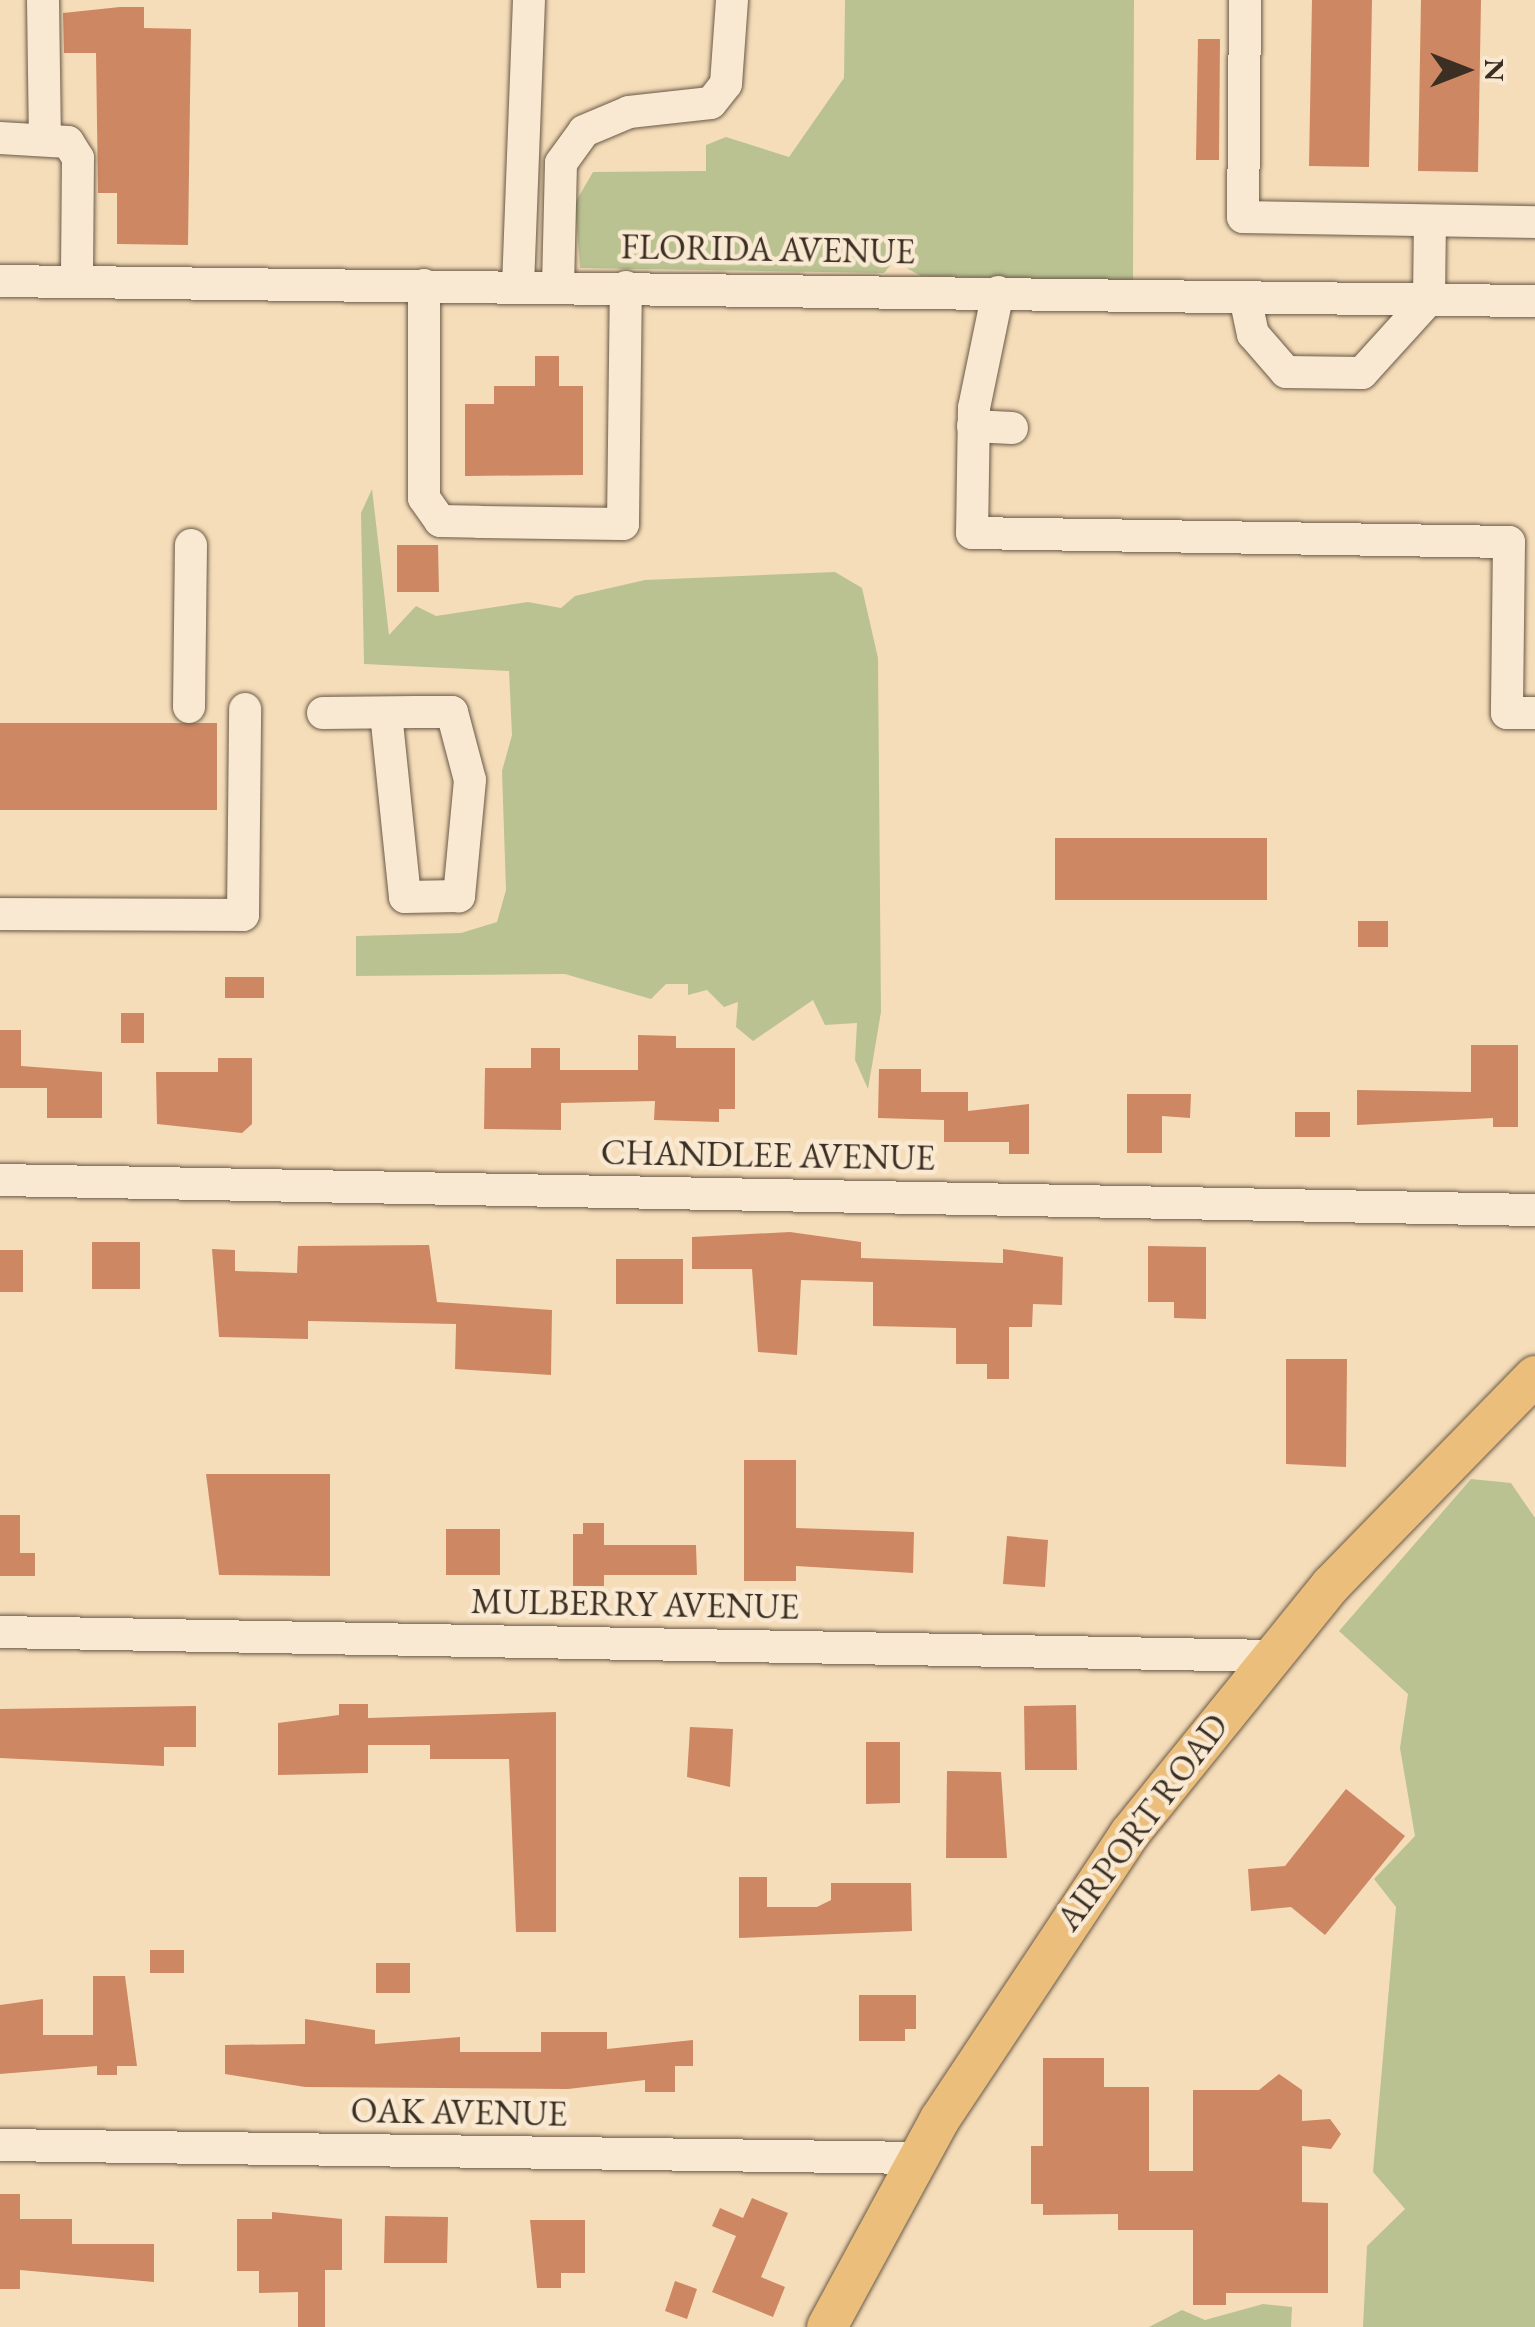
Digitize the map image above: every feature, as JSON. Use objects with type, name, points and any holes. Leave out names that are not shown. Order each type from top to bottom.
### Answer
[{"type":"main road","name":"AIRPORT ROAD","points":[[828,2327],[916,2158],[1099,1877],[1268,1656],[1535,1376]]},
{"type":"street","points":[[43,0],[45,137]]},
{"type":"street","points":[[518,286],[529,0]]},
{"type":"street","points":[[558,286],[560,163],[584,131],[629,112],[710,103],[726,84],[732,0]]},
{"type":"street","points":[[1245,0],[1243,216],[1535,222]]},
{"type":"street","points":[[0,138],[45,137],[68,142],[78,158],[77,282]]},
{"type":"street","points":[[1245,297],[1254,334],[1286,372],[1362,373],[1429,300],[1430,221]]},
{"type":"street","name":"FLORIDA AVENUE","points":[[0,281],[1535,302]]},
{"type":"street","points":[[424,285],[430,514],[533,523],[623,524],[626,287]]},
{"type":"street","points":[[998,292],[973,426],[972,534],[1509,542],[1508,714],[1535,713]]},
{"type":"street","points":[[973,426],[1012,428]]},
{"type":"street","points":[[189,708],[191,545]]},
{"type":"street","points":[[0,914],[243,915],[245,709]]},
{"type":"street","points":[[323,713],[452,712],[462,736],[470,780],[459,896],[405,896],[386,713]]},
{"type":"street","name":"CHANDLEE AVENUE","points":[[0,1180],[1535,1210]]},
{"type":"street","name":"MULBERRY AVENUE","points":[[0,1632],[1268,1656]]},
{"type":"street","name":"OAK AVENUE","points":[[0,2145],[916,2158]]},
{"type":"green space","points":[[845,0],[1134,0],[1133,281],[921,276],[894,261],[884,273],[580,268],[575,203],[593,172],[706,171],[706,145],[726,137],[789,157],[844,78]]},
{"type":"green space","points":[[372,489],[389,635],[416,606],[436,616],[528,602],[561,608],[575,596],[645,580],[835,572],[862,588],[878,658],[881,1012],[868,1089],[855,1060],[857,1023],[825,1025],[813,1000],[753,1041],[736,1027],[738,1002],[724,1007],[707,990],[688,995],[688,984],[666,984],[651,999],[565,974],[356,976],[356,936],[461,933],[497,922],[506,890],[502,771],[512,735],[509,671],[364,664],[361,513]]},
{"type":"green space","points":[[1471,1479],[1511,1483],[1535,1518],[1535,2327],[1363,2327],[1367,2246],[1405,2209],[1373,2172],[1396,1907],[1374,1879],[1415,1836],[1400,1748],[1408,1694],[1339,1631]]},
{"type":"green space","points":[[1263,2304],[1292,2307],[1291,2327],[1149,2327],[1182,2310],[1205,2320]]},
{"type":"building","points":[[1312,0],[1372,0],[1369,167],[1309,166]]},
{"type":"building","points":[[1421,0],[1481,0],[1478,172],[1418,171]]},
{"type":"building","points":[[144,7],[144,28],[191,29],[188,245],[117,244],[117,193],[98,193],[96,53],[64,53],[63,13]]},
{"type":"building","points":[[1198,39],[1220,39],[1219,160],[1196,160]]},
{"type":"building","points":[[535,356],[559,356],[559,386],[583,386],[583,475],[465,476],[465,404],[494,404],[494,386],[535,386]]},
{"type":"building","points":[[397,545],[438,545],[439,592],[397,592]]},
{"type":"building","points":[[0,723],[217,723],[217,810],[0,810]]},
{"type":"building","points":[[1055,838],[1267,838],[1267,900],[1055,900]]},
{"type":"building","points":[[1358,921],[1388,921],[1388,947],[1358,947]]},
{"type":"building","points":[[225,977],[264,977],[264,998],[225,998]]},
{"type":"building","points":[[121,1013],[144,1013],[144,1043],[121,1043]]},
{"type":"building","points":[[0,1030],[21,1030],[21,1066],[102,1072],[102,1118],[47,1118],[47,1088],[0,1088]]},
{"type":"building","points":[[638,1035],[676,1036],[676,1048],[735,1048],[735,1109],[719,1109],[719,1122],[654,1120],[655,1101],[561,1103],[561,1130],[484,1129],[485,1068],[531,1068],[531,1048],[560,1048],[560,1070],[638,1070]]},
{"type":"building","points":[[1471,1045],[1518,1045],[1518,1127],[1493,1127],[1493,1118],[1357,1125],[1357,1090],[1471,1092]]},
{"type":"building","points":[[218,1058],[252,1058],[252,1124],[242,1133],[157,1124],[156,1072],[218,1072]]},
{"type":"building","points":[[879,1069],[921,1069],[921,1092],[968,1092],[968,1111],[1029,1104],[1029,1154],[1009,1154],[1009,1142],[944,1142],[944,1120],[878,1118]]},
{"type":"building","points":[[1127,1094],[1191,1094],[1190,1118],[1162,1116],[1162,1153],[1127,1153]]},
{"type":"building","points":[[1295,1112],[1330,1112],[1330,1137],[1295,1137]]},
{"type":"building","points":[[790,1232],[861,1242],[861,1258],[1003,1263],[1003,1249],[1063,1257],[1062,1305],[1033,1304],[1032,1327],[1009,1327],[1009,1379],[987,1379],[987,1364],[956,1364],[956,1328],[873,1326],[873,1282],[801,1280],[797,1355],[758,1352],[752,1269],[692,1269],[692,1237]]},
{"type":"building","points":[[92,1242],[140,1242],[140,1289],[92,1289]]},
{"type":"building","points":[[429,1245],[437,1302],[552,1310],[551,1375],[455,1369],[456,1324],[308,1321],[308,1339],[219,1337],[212,1249],[235,1250],[235,1271],[297,1273],[298,1246]]},
{"type":"building","points":[[1148,1246],[1206,1247],[1206,1319],[1174,1318],[1174,1302],[1148,1302]]},
{"type":"building","points":[[0,1250],[23,1250],[23,1292],[0,1292]]},
{"type":"building","points":[[616,1259],[683,1259],[683,1304],[616,1304]]},
{"type":"building","points":[[1286,1359],[1347,1359],[1346,1467],[1286,1464]]},
{"type":"building","points":[[744,1460],[796,1460],[796,1528],[914,1532],[913,1573],[796,1566],[796,1581],[744,1581]]},
{"type":"building","points":[[206,1474],[330,1474],[330,1576],[219,1575]]},
{"type":"building","points":[[0,1515],[20,1515],[20,1553],[35,1553],[35,1576],[0,1576]]},
{"type":"building","points":[[583,1523],[604,1523],[604,1545],[696,1545],[697,1575],[604,1575],[604,1586],[573,1586],[573,1534],[583,1534]]},
{"type":"building","points":[[446,1529],[500,1529],[500,1575],[446,1575]]},
{"type":"building","points":[[1007,1536],[1048,1540],[1045,1587],[1003,1584]]},
{"type":"building","points":[[339,1704],[368,1704],[368,1718],[556,1712],[556,1932],[516,1932],[509,1759],[430,1759],[430,1745],[368,1745],[368,1773],[278,1775],[278,1723],[339,1715]]},
{"type":"building","points":[[1076,1705],[1077,1770],[1025,1770],[1024,1706]]},
{"type":"building","points":[[196,1706],[196,1747],[164,1747],[164,1766],[0,1758],[0,1709]]},
{"type":"building","points":[[690,1727],[733,1729],[730,1787],[687,1777]]},
{"type":"building","points":[[866,1742],[900,1742],[900,1803],[866,1804]]},
{"type":"building","points":[[947,1771],[1001,1772],[1007,1858],[946,1858]]},
{"type":"building","points":[[1346,1789],[1405,1836],[1325,1935],[1291,1907],[1251,1911],[1248,1869],[1285,1866]]},
{"type":"building","points":[[739,1877],[767,1877],[767,1907],[817,1907],[831,1900],[831,1883],[911,1883],[912,1931],[739,1938]]},
{"type":"building","points":[[150,1950],[184,1950],[184,1973],[150,1973]]},
{"type":"building","points":[[376,1963],[410,1963],[410,1993],[376,1993]]},
{"type":"building","points":[[93,1976],[125,1976],[137,2066],[117,2066],[117,2075],[97,2075],[97,2066],[0,2074],[0,2005],[43,1999],[43,2035],[93,2035]]},
{"type":"building","points":[[859,1995],[916,1995],[916,2029],[905,2029],[905,2041],[859,2041]]},
{"type":"building","points":[[305,2019],[375,2030],[375,2044],[460,2037],[460,2052],[541,2052],[541,2032],[607,2032],[607,2049],[693,2040],[693,2066],[675,2066],[675,2092],[645,2092],[645,2080],[568,2089],[305,2087],[225,2074],[225,2045],[305,2044]]},
{"type":"building","points":[[1043,2058],[1104,2058],[1104,2087],[1149,2087],[1149,2171],[1193,2171],[1193,2090],[1259,2090],[1279,2074],[1302,2090],[1302,2121],[1330,2119],[1341,2134],[1331,2149],[1302,2146],[1302,2202],[1328,2203],[1328,2293],[1226,2293],[1226,2305],[1193,2305],[1193,2230],[1118,2230],[1118,2214],[1043,2215],[1043,2204],[1031,2204],[1031,2146],[1043,2146]]},
{"type":"building","points":[[0,2194],[20,2194],[20,2219],[72,2219],[72,2244],[154,2244],[154,2282],[20,2270],[20,2289],[0,2289]]},
{"type":"building","points":[[752,2198],[788,2213],[761,2277],[785,2287],[773,2317],[712,2292],[736,2236],[712,2226],[720,2208],[743,2218]]},
{"type":"building","points":[[272,2212],[342,2219],[342,2270],[325,2270],[325,2327],[298,2327],[298,2292],[259,2293],[259,2271],[237,2271],[237,2219],[272,2219]]},
{"type":"building","points":[[385,2216],[448,2217],[447,2263],[384,2263]]},
{"type":"building","points":[[530,2220],[585,2220],[585,2273],[561,2273],[561,2288],[537,2288]]},
{"type":"building","points":[[675,2281],[697,2289],[687,2319],[665,2311]]}]
